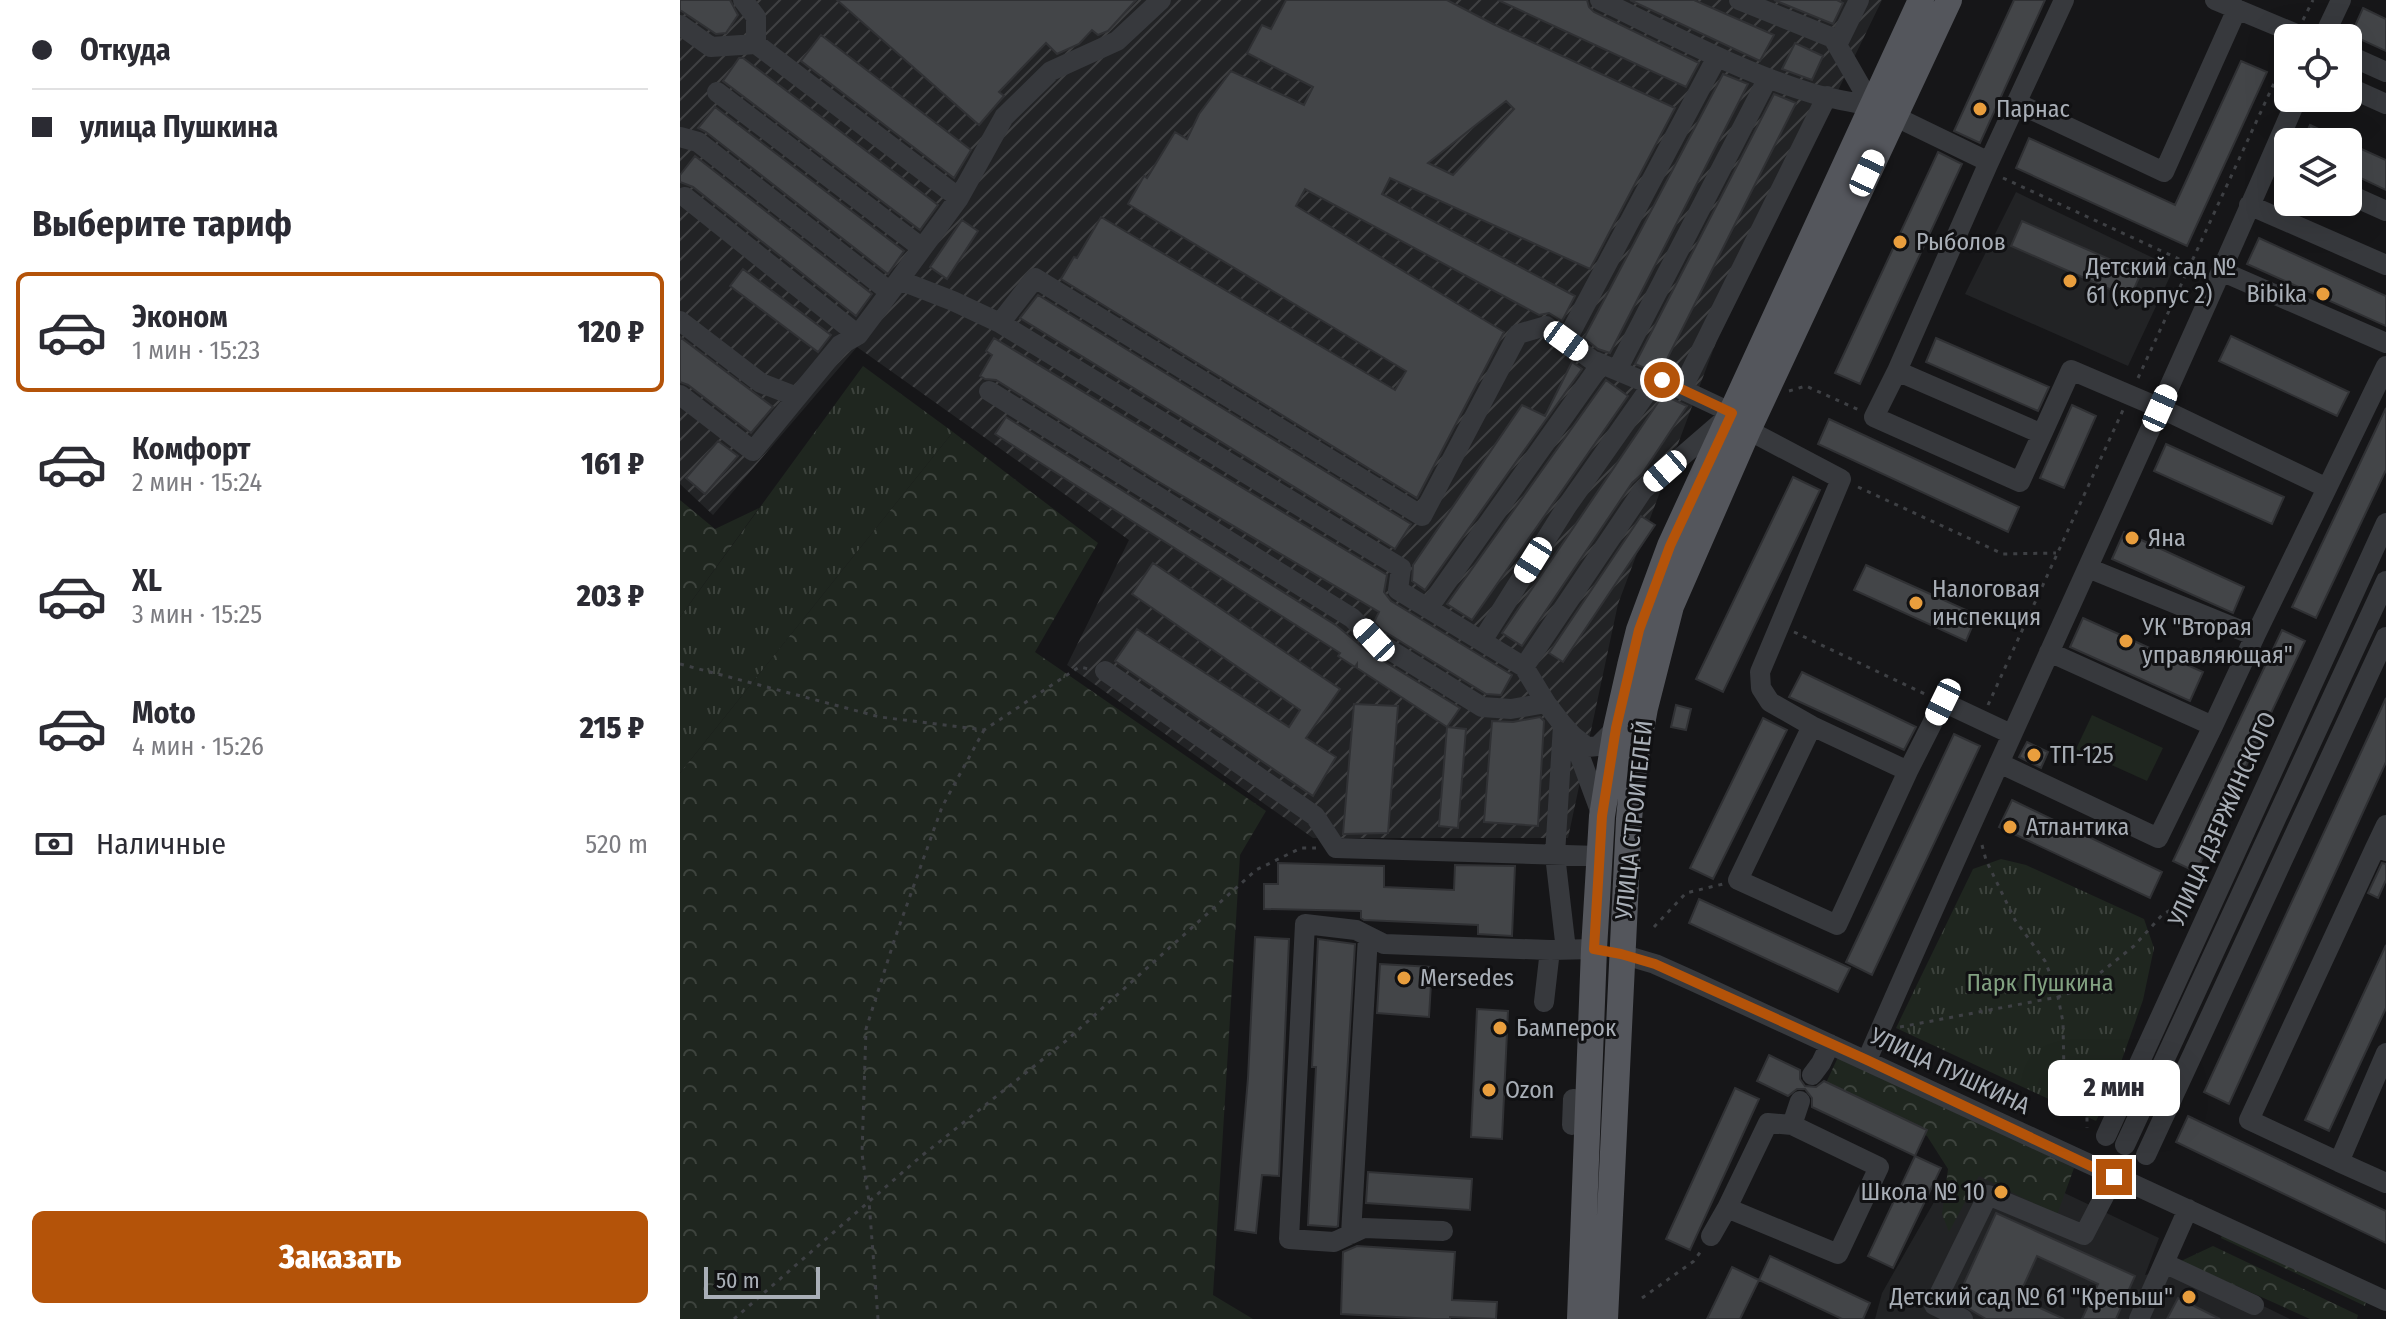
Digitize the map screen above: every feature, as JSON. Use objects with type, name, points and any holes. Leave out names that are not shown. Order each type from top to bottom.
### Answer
[{"type":"main road","name":"УЛИЦА СТРОИТЕЛЕЙ","points":[[1605,1319],[1629,819],[1634,768],[1657,656],[1671,606],[1740,421],[1883,111],[1921,0]]},
{"type":"main road","name":"УЛИЦА СТРОИТЕЛЕЙ","points":[[1883,111],[1949,0]]},
{"type":"main road","name":"УЛИЦА СТРОИТЕЛЕЙ","points":[[1580,1319],[1599,856],[1616,728],[1639,630],[1670,546],[1740,421]]},
{"type":"main road","points":[[1594,949],[1621,954]]},
{"type":"street","points":[[743,0],[756,17],[756,44]]},
{"type":"street","points":[[680,395],[753,451],[840,345],[858,335],[895,286],[959,198],[1004,117],[1051,71],[1117,41],[1161,0]]},
{"type":"street","points":[[1600,0],[1717,57],[1768,78],[1883,111],[1988,166]]},
{"type":"street","points":[[1739,0],[1833,38],[1883,111]]},
{"type":"street","points":[[1837,45],[1859,0]]},
{"type":"street","points":[[2064,0],[1874,417],[2020,482],[2071,370],[2160,408],[2327,488]]},
{"type":"street","points":[[2215,0],[2274,25]]},
{"type":"street","points":[[2330,24],[2341,0]]},
{"type":"street","points":[[2017,103],[2164,172],[2237,9]]},
{"type":"street","points":[[683,34],[711,47],[756,44],[959,198]]},
{"type":"street","points":[[1566,341],[1717,57]]},
{"type":"street","points":[[2362,61],[2386,72]]},
{"type":"street","points":[[1429,607],[1609,367],[1768,78]]},
{"type":"street","points":[[717,92],[922,248]]},
{"type":"street","points":[[2362,93],[2386,104]]},
{"type":"street","points":[[1682,389],[1827,96]]},
{"type":"street","points":[[680,137],[698,142],[895,286],[953,301],[1000,323],[1401,568],[1398,590],[1524,667],[1546,703],[1587,747],[1598,746],[1616,728]]},
{"type":"street","points":[[1867,1060],[2249,205],[2274,170]]},
{"type":"street","points":[[685,197],[858,335]]},
{"type":"street","points":[[2362,200],[2386,211]]},
{"type":"street","points":[[2249,205],[2386,265]]},
{"type":"street","points":[[2221,271],[2386,343]]},
{"type":"street","points":[[1000,323],[1035,278],[1422,516],[1518,334],[1546,326],[1592,360],[1652,385]]},
{"type":"street","points":[[680,321],[761,383],[797,397]]},
{"type":"street","points":[[1999,763],[2158,838],[2386,366]]},
{"type":"street","points":[[1897,371],[2042,434]]},
{"type":"street","points":[[1482,641],[1567,506],[1652,385],[1662,380],[1841,479],[1760,672],[1761,688],[1770,702],[1812,726],[1908,771]]},
{"type":"street","points":[[989,391],[1352,618],[1374,640],[1482,707],[1511,709],[1546,703]]},
{"type":"street","points":[[1524,667],[1643,490],[1740,421]]},
{"type":"street","name":"УЛИЦА ДЗЕРЖИНСКОГО","points":[[2097,1132],[2210,909],[2386,523]]},
{"type":"street","points":[[2088,568],[2255,636]]},
{"type":"street","name":"УЛИЦА ДЗЕРЖИНСКОГО","points":[[2125,1145],[2386,581]]},
{"type":"street","points":[[2146,1155],[2386,637]]},
{"type":"street","points":[[2049,652],[2213,726]]},
{"type":"street","points":[[1105,671],[1315,816],[1336,848],[1599,856]]},
{"type":"street","points":[[1812,726],[1738,880],[1837,925],[1943,702],[2011,734]]},
{"type":"street","points":[[1568,730],[1602,816]]},
{"type":"street","points":[[1544,1002],[1558,950],[1555,855],[1568,730]]},
{"type":"street","points":[[2386,825],[2381,849],[2249,1120],[2386,1182]]},
{"type":"street","points":[[1443,1231],[1364,1228],[1334,1242],[1289,1239],[1305,924],[1356,930],[1384,944],[1594,949]]},
{"type":"street","points":[[1351,1234],[1368,936]]},
{"type":"street","name":"УЛИЦА ПУШКИНА","points":[[1621,954],[1655,964],[1867,1060],[2386,1301]]},
{"type":"street","points":[[1812,1075],[1830,1044]]},
{"type":"street","points":[[2339,1162],[2386,1053]]},
{"type":"street","points":[[1572,1125],[1573,1099],[1588,1100]]},
{"type":"street","points":[[1792,1125],[1800,1101]]},
{"type":"street","points":[[1711,1236],[1768,1123],[1792,1125],[1879,1167],[1838,1254],[1727,1208]]},
{"type":"street","points":[[1963,1319],[1934,1305],[1988,1195],[2084,1235],[2114,1177]]},
{"type":"street","points":[[2139,1319],[2188,1209]]},
{"type":"street","points":[[2164,1263],[2254,1305]]},
{"type":"path","points":[[1988,166],[2192,265]]},
{"type":"path","points":[[1806,386],[1874,417]]},
{"type":"path","points":[[1841,479],[2003,554],[2056,553]]},
{"type":"path","points":[[1779,625],[1943,702]]},
{"type":"path","points":[[680,664],[880,717],[984,730]]},
{"type":"path","points":[[878,1319],[869,1201],[862,1154],[866,1029],[895,938],[942,807],[984,730],[1079,667],[1105,671]]},
{"type":"path","points":[[1975,818],[1986,860],[2015,920],[2045,961],[2063,1022],[2064,1075],[2087,1106],[2097,1132]]},
{"type":"path","points":[[734,1319],[919,1158],[1067,1040],[1256,870],[1301,848],[1336,848]]},
{"type":"path","points":[[1654,927],[1686,893],[1738,880]]},
{"type":"path","points":[[1896,1028],[2058,997],[2080,989],[2134,946],[2163,914],[2189,901],[2210,909]]},
{"type":"path","points":[[1642,1298],[1694,1261],[1711,1236]]},
{"type":"shaded area","points":[[680,0],[1882,0],[1718,337],[1618,604],[1568,838],[1313,838],[1067,665],[1129,540],[857,347],[713,515],[680,484]]},
{"type":"shaded area","name":"Детский сад № 61 (корпус 2)","points":[[2016,192],[2174,268],[2128,366],[1965,294]]},
{"type":"shaded area","name":"Школа № 10","points":[[1966,1146],[2159,1238],[2145,1275],[2181,1266],[2290,1319],[1875,1319],[1882,1293]]},
{"type":"green space","points":[[863,366],[953,432],[680,773],[680,617]]},
{"type":"green space","points":[[953,432],[1098,543],[1035,652],[1266,811],[1240,855],[1213,1295],[1253,1319],[680,1319],[680,773]]},
{"type":"green space","points":[[680,500],[715,529],[759,508],[680,617]]},
{"type":"green space","points":[[2092,715],[2163,748],[2147,781],[2076,749]]},
{"type":"green space","name":"Парк Пушкина","points":[[2001,859],[2026,865],[2144,919],[2154,948],[2143,1000],[2110,1093],[2096,1121],[1896,1028],[1973,869]]},
{"type":"green space","points":[[1839,1055],[2074,1168],[2057,1215],[1979,1176],[1949,1232],[1942,1214],[1948,1169],[1927,1136],[1825,1085]]},
{"type":"green space","points":[[2225,1226],[2367,1296],[2365,1306],[2221,1238]]},
{"type":"green space","points":[[2213,1246],[2358,1315],[2357,1319],[2310,1319],[2181,1261]]},
{"type":"building","points":[[680,0],[730,0],[738,15],[726,33],[716,34],[680,10]]},
{"type":"building","points":[[837,0],[1136,0],[1108,31],[1098,35],[1092,30],[1079,44],[1057,54],[1046,43],[999,92],[1004,96],[979,125]]},
{"type":"building","points":[[1286,0],[1447,0],[1675,108],[1590,269],[1390,178],[1382,194],[1575,296],[1562,321],[1549,313],[1539,315],[1305,189],[1296,206],[1504,332],[1417,498],[1061,279],[1101,217],[1395,390],[1406,371],[1128,204],[1175,132],[1187,139],[1199,114],[1231,71],[1304,105],[1313,87],[1247,53],[1262,25],[1271,29]],"holes":[[[1506,101],[1514,109],[1453,175],[1428,163]]]},
{"type":"building","points":[[1498,0],[1587,0],[1594,12],[1699,63],[1686,87]]},
{"type":"building","points":[[1630,0],[1694,0],[1774,35],[1760,61]]},
{"type":"building","points":[[1774,0],[1837,0],[1843,3],[1833,24]]},
{"type":"building","points":[[2014,0],[2045,0],[1980,143],[1954,131]]},
{"type":"building","points":[[2363,8],[2386,19],[2386,51],[2362,40],[2362,24],[2356,24]]},
{"type":"building","points":[[821,35],[971,150],[954,178],[801,61]]},
{"type":"building","points":[[1795,43],[1823,56],[1812,80],[1782,69]]},
{"type":"building","points":[[739,58],[938,205],[920,230],[723,81]]},
{"type":"building","points":[[2241,61],[2267,72],[2187,246],[2016,168],[2029,138],[2175,205]]},
{"type":"building","points":[[1723,74],[1748,84],[1610,353],[1598,349],[1584,338]]},
{"type":"building","points":[[1774,94],[1796,103],[1663,367],[1652,371],[1635,364]]},
{"type":"building","points":[[715,107],[904,251],[888,274],[698,128]]},
{"type":"building","points":[[2362,149],[2386,160],[2386,190],[2362,179]]},
{"type":"building","points":[[1938,152],[1962,164],[1860,384],[1835,373]]},
{"type":"building","points":[[695,156],[872,294],[856,316],[693,187],[680,182],[680,175]]},
{"type":"building","points":[[962,220],[978,231],[947,279],[930,267]]},
{"type":"building","points":[[2022,221],[2141,273],[2130,298],[2011,246]]},
{"type":"building","points":[[2259,238],[2386,296],[2386,326],[2247,264]]},
{"type":"building","points":[[743,269],[831,335],[818,352],[730,286]]},
{"type":"building","points":[[1038,295],[1411,524],[1395,549],[1020,318]]},
{"type":"building","points":[[2231,336],[2349,392],[2337,416],[2219,361]]},
{"type":"building","points":[[680,337],[773,407],[751,433],[680,382]]},
{"type":"building","points":[[994,338],[1387,575],[1384,592],[1391,601],[1512,675],[1501,695],[1486,694],[1382,630],[1374,622],[1379,612],[1154,479],[996,380],[980,376],[992,355],[986,351]]},
{"type":"building","points":[[1936,338],[2049,387],[2038,411],[1926,362]]},
{"type":"building","points":[[1572,362],[1582,369],[1425,590],[1412,581],[1413,565],[1522,405],[1545,416]]},
{"type":"building","points":[[1606,380],[1628,396],[1472,620],[1447,604]]},
{"type":"building","points":[[1663,395],[1687,406],[1522,646],[1502,633]]},
{"type":"building","points":[[2072,405],[2096,416],[2064,488],[2040,478]]},
{"type":"building","points":[[2386,408],[2386,470],[2316,618],[2292,607]]},
{"type":"building","points":[[1006,417],[1337,626],[1367,651],[1460,708],[1447,727],[1357,668],[1357,664],[1355,667],[1338,656],[1340,653],[995,434]]},
{"type":"building","points":[[1829,419],[2019,507],[2008,532],[1818,444]]},
{"type":"building","points":[[718,441],[738,456],[705,494],[686,478]]},
{"type":"building","points":[[2166,444],[2284,497],[2272,524],[2154,471]]},
{"type":"building","points":[[1793,477],[1820,490],[1723,692],[1696,679]]},
{"type":"building","points":[[1641,516],[1655,525],[1563,662],[1549,653]]},
{"type":"building","points":[[2124,532],[2244,587],[2233,613],[2112,559]]},
{"type":"building","points":[[1153,563],[1340,689],[1306,738],[1336,757],[1313,796],[1115,661],[1137,629],[1289,727],[1300,710],[1132,594]]},
{"type":"building","name":"Налоговая инспекция","points":[[1866,565],[1977,615],[1966,641],[1854,590]]},
{"type":"building","points":[[2083,618],[2203,672],[2190,701],[2070,647]]},
{"type":"building","points":[[2282,630],[2305,641],[2196,872],[2173,861]]},
{"type":"building","points":[[1802,672],[1916,727],[1904,750],[1789,697]]},
{"type":"building","points":[[2386,698],[2386,762],[2229,1104],[2204,1092]]},
{"type":"building","points":[[1354,704],[1398,706],[1388,833],[1343,834]]},
{"type":"building","points":[[1676,705],[1691,709],[1686,730],[1671,727]]},
{"type":"building","points":[[1540,717],[1544,721],[1538,826],[1484,822],[1492,721],[1513,722]]},
{"type":"building","points":[[1763,718],[1787,730],[1713,879],[1690,868]]},
{"type":"building","points":[[1447,727],[1466,729],[1458,828],[1439,826]]},
{"type":"building","points":[[1954,734],[1980,746],[1872,975],[1846,962]]},
{"type":"building","name":"ТП-125","points":[[2027,742],[2048,752],[2041,768],[2019,757]]},
{"type":"building","points":[[2012,800],[2162,872],[2150,898],[1999,827]]},
{"type":"building","points":[[1278,863],[1384,866],[1384,887],[1454,890],[1455,865],[1515,866],[1512,936],[1478,934],[1478,925],[1364,920],[1361,911],[1264,909],[1264,884],[1278,884]]},
{"type":"building","points":[[2382,863],[2386,864],[2386,880],[2378,898],[2368,893]]},
{"type":"building","points":[[1699,899],[1850,968],[1838,992],[1689,923]]},
{"type":"building","points":[[1255,937],[1289,939],[1279,1176],[1262,1175],[1256,1233],[1235,1230],[1248,1078]]},
{"type":"building","points":[[1318,939],[1355,944],[1336,1227],[1308,1225],[1316,1067],[1312,1067]]},
{"type":"building","points":[[2386,945],[2386,1008],[2329,1131],[2305,1120]]},
{"type":"building","points":[[1380,964],[1432,967],[1429,1017],[1377,1013]]},
{"type":"building","points":[[1477,1009],[1508,1011],[1502,1139],[1471,1137]]},
{"type":"building","points":[[1769,1055],[1800,1070],[1800,1079],[1805,1086],[1816,1087],[1824,1081],[1927,1130],[1915,1156],[1812,1107],[1812,1098],[1805,1089],[1797,1089],[1788,1096],[1757,1081]]},
{"type":"building","points":[[1735,1088],[1759,1099],[1690,1250],[1666,1239]]},
{"type":"building","points":[[2188,1116],[2386,1211],[2386,1243],[2176,1142]]},
{"type":"building","points":[[1915,1156],[1941,1168],[1893,1268],[1868,1256]]},
{"type":"building","points":[[1368,1172],[1472,1179],[1470,1210],[1366,1203]]},
{"type":"building","points":[[1996,1213],[2135,1276],[2116,1319],[2082,1319],[2098,1284],[2037,1256],[2018,1298],[2064,1319],[1986,1319],[1956,1301]]},
{"type":"building","points":[[1357,1246],[1455,1252],[1452,1300],[1497,1302],[1496,1319],[1341,1314],[1343,1252]]},
{"type":"building","points":[[1770,1256],[1870,1303],[1863,1319],[1842,1319],[1759,1280]]},
{"type":"building","points":[[1732,1267],[1759,1280],[1740,1319],[1707,1319]]},
{"type":"building","points":[[2178,1298],[2220,1319],[2167,1319]]},
{"type":"place","name":"Парнас","points":[[1980,109]]},
{"type":"place","name":"Рыболов","points":[[1900,242]]},
{"type":"place","name":"Детский сад № 61 (корпус 2)","points":[[2070,281]]},
{"type":"place","name":"Bibika","points":[[2323,294]]},
{"type":"place","name":"Яна","points":[[2132,538]]},
{"type":"place","name":"Налоговая инспекция","points":[[1916,603]]},
{"type":"place","name":"УК \"Вторая управляющая\"","points":[[2126,641]]},
{"type":"place","name":"ТП-125","points":[[2034,755]]},
{"type":"place","name":"Атлантика","points":[[2010,827]]},
{"type":"place","name":"Mersedes","points":[[1404,978]]},
{"type":"place","name":"Бамперок","points":[[1500,1028]]},
{"type":"place","name":"Ozon","points":[[1489,1090]]},
{"type":"place","name":"Школа № 10","points":[[2001,1192]]},
{"type":"place","name":"Детский сад № 61 \"Крепыш\"","points":[[2189,1297]]},
{"type":"route","points":[[1662,380],[1732,413],[1670,546],[1639,630],[1616,728],[1602,816],[1594,949],[1655,964],[2114,1177]]}]
